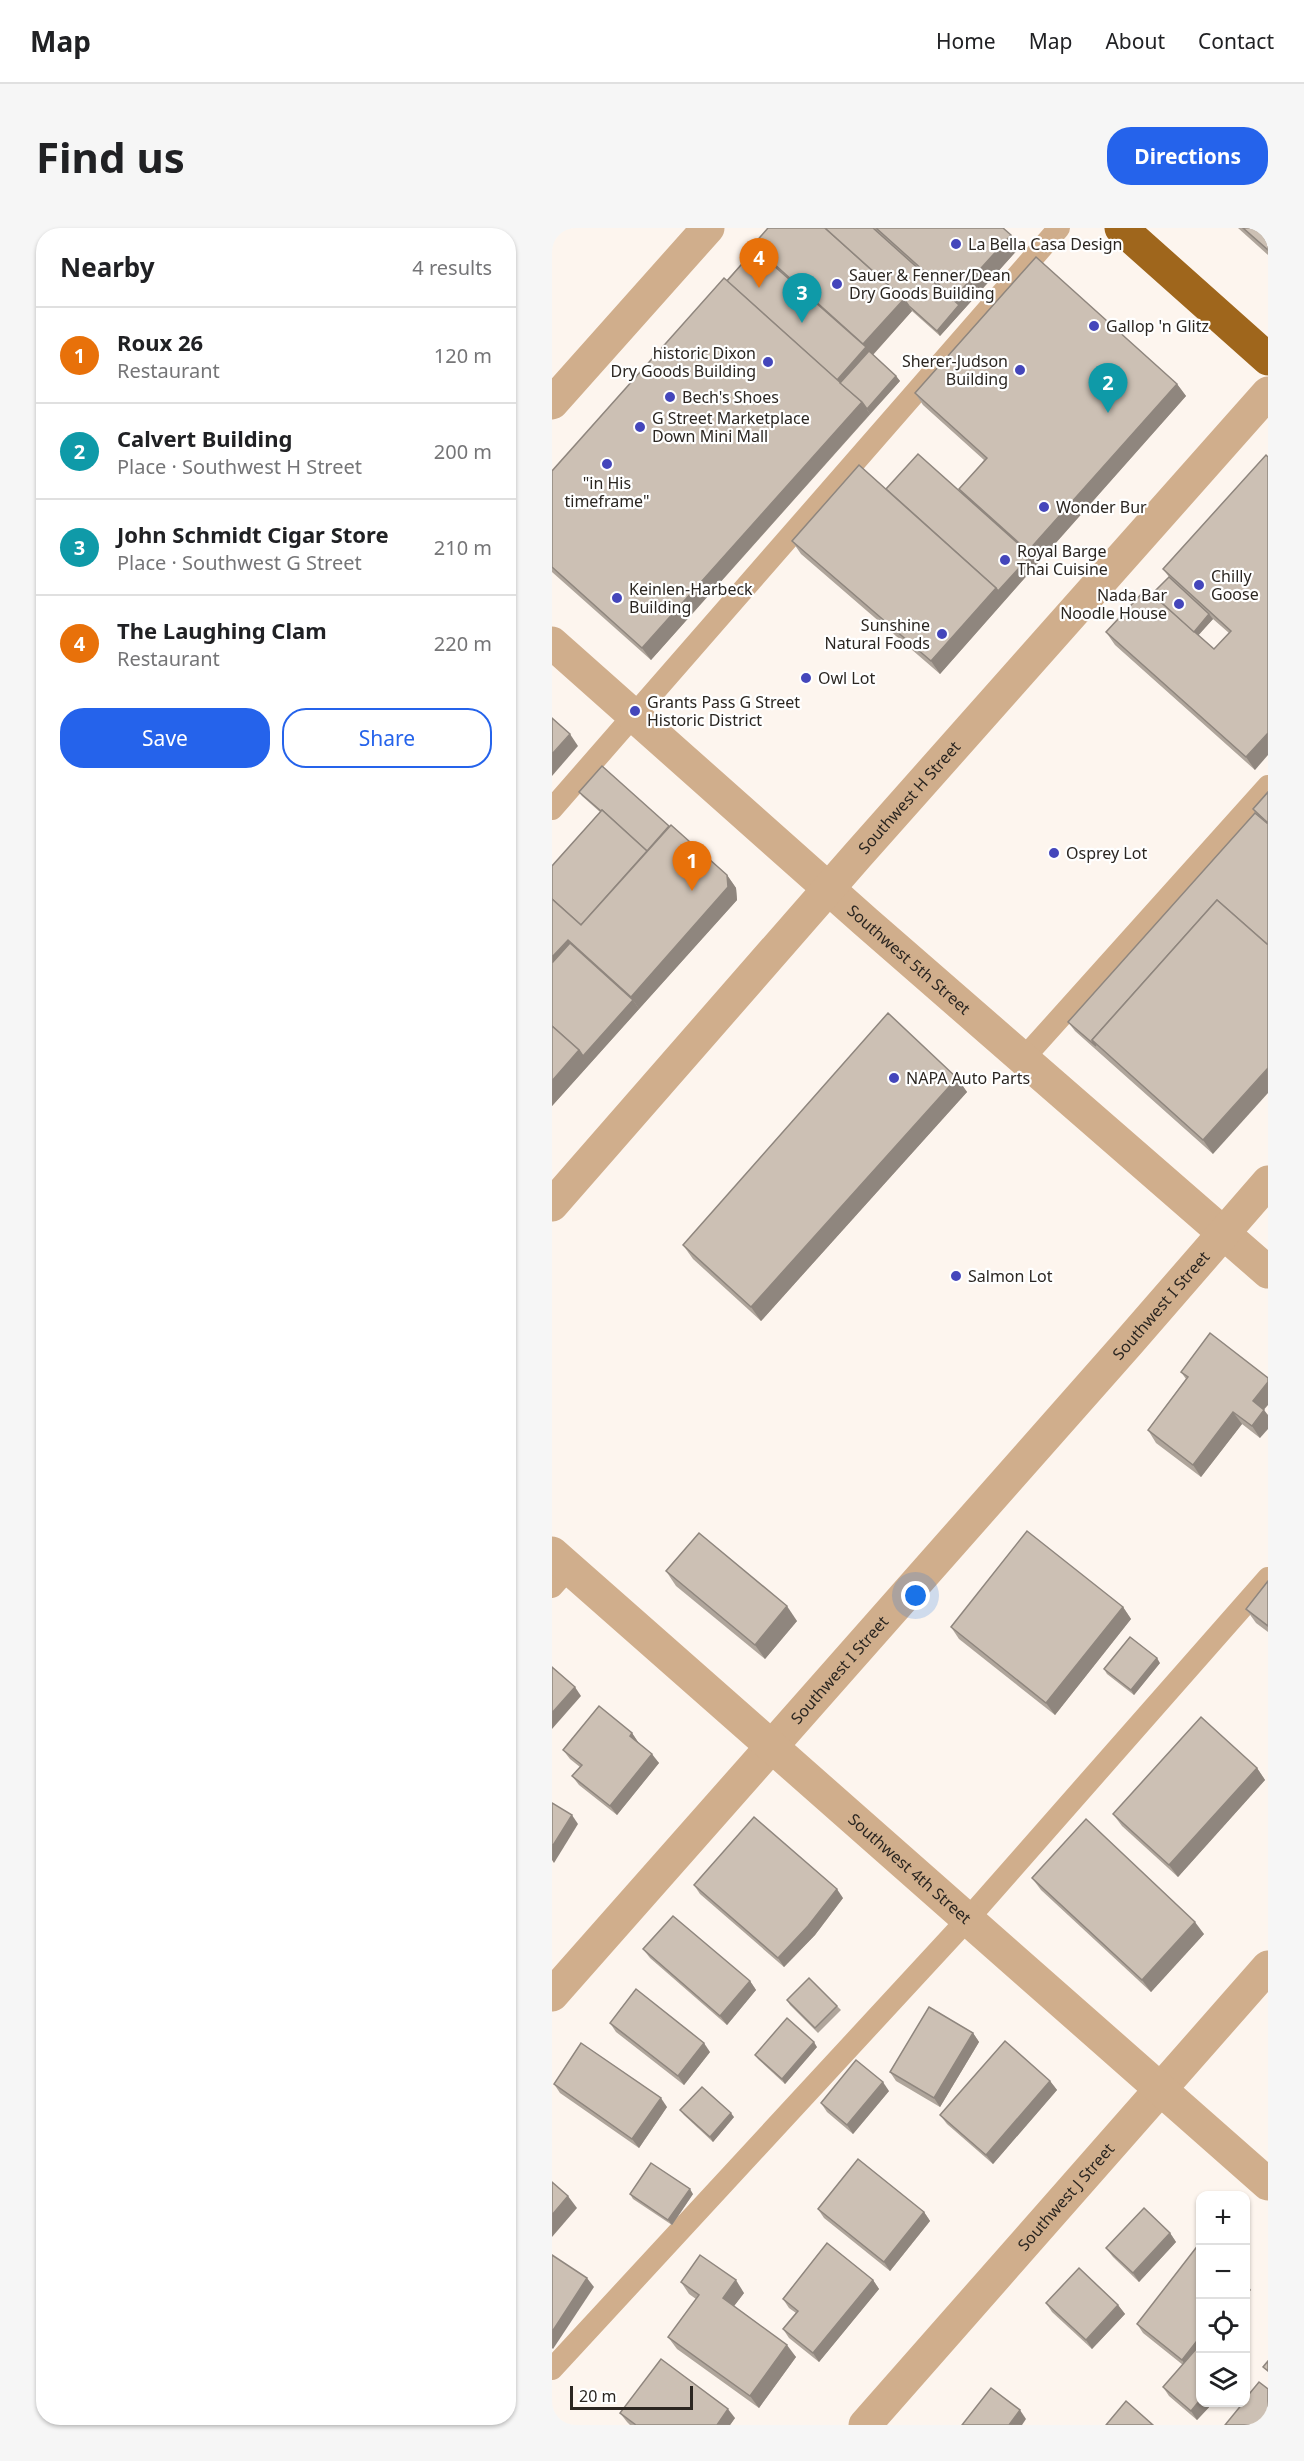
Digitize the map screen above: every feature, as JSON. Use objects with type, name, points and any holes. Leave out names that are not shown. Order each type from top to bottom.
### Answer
[{"type":"highway","points":[[1121,228],[1268,359]]},
{"type":"street","points":[[552,404],[699,231]]},
{"type":"street","name":"Southwest H Street","points":[[552,1205],[828,888],[1268,393]]},
{"type":"street","name":"Southwest 5th Street","points":[[552,643],[828,888],[1268,1272]]},
{"type":"street","name":"Southwest I Street","points":[[552,1995],[1130,1342],[1268,1182]]},
{"type":"street","name":"Southwest 4th Street","points":[[558,1569],[771,1747],[1268,2184]]},
{"type":"street","name":"Southwest J Street","points":[[865,2425],[1268,1967]]},
{"type":"lane","points":[[552,809],[1059,228]]},
{"type":"lane","points":[[1023,1059],[1268,786]]},
{"type":"lane","points":[[552,2369],[967,1920],[1268,1578]]},
{"type":"building","name":"Sauer & Fenner/Dean Dry Goods Building","points":[[768,228],[825,228],[904,299],[863,344],[753,245]]},
{"type":"building","points":[[825,228],[873,228],[959,305],[937,331]]},
{"type":"building","points":[[876,228],[1003,228],[1011,235],[954,298]]},
{"type":"building","points":[[1243,228],[1268,228],[1268,250]]},
{"type":"building","points":[[755,249],[866,347],[837,380],[727,281]]},
{"type":"building","points":[[1036,257],[1177,384],[1028,551],[959,489],[987,458],[915,393]]},
{"type":"building","points":[[724,278],[862,402],[642,648],[552,567],[552,471]]},
{"type":"building","points":[[869,351],[896,376],[867,409],[840,383]]},
{"type":"building","points":[[918,454],[1031,555],[998,591],[886,489]]},
{"type":"building","points":[[1266,455],[1268,457],[1268,733],[1246,757],[1106,632],[1146,589],[1214,649],[1231,631],[1163,569]]},
{"type":"building","points":[[859,465],[996,588],[931,661],[792,541]]},
{"type":"building","points":[[1169,577],[1209,614],[1194,632],[1152,594]]},
{"type":"building","points":[[552,718],[570,734],[552,754]]},
{"type":"building","points":[[602,766],[669,826],[647,851],[579,792]]},
{"type":"building","points":[[1268,792],[1268,823],[1253,809]]},
{"type":"building","points":[[602,810],[647,851],[581,925],[552,899],[552,866]]},
{"type":"building","points":[[1255,813],[1268,824],[1268,945],[1217,900],[1092,1040],[1096,1046],[1068,1022]]},
{"type":"building","points":[[671,825],[727,875],[728,887],[631,997],[568,940],[552,957],[552,899],[581,925]]},
{"type":"building","points":[[1217,900],[1268,945],[1268,1068],[1203,1140],[1092,1040]]},
{"type":"building","points":[[570,943],[633,1000],[583,1056],[552,1026],[552,963]]},
{"type":"building","points":[[888,1013],[957,1078],[751,1307],[683,1245]]},
{"type":"building","points":[[552,1026],[579,1050],[552,1081]]},
{"type":"building","points":[[1210,1333],[1268,1378],[1268,1382],[1253,1401],[1264,1410],[1252,1426],[1233,1412],[1193,1465],[1148,1430],[1188,1377],[1181,1372]]},
{"type":"building","points":[[1027,1531],[1123,1607],[1046,1703],[951,1627]]},
{"type":"building","points":[[699,1533],[787,1606],[755,1645],[666,1571]]},
{"type":"building","points":[[1268,1581],[1268,1626],[1246,1609]]},
{"type":"building","points":[[1130,1637],[1157,1658],[1131,1690],[1104,1669]]},
{"type":"building","points":[[552,1667],[575,1687],[552,1713]]},
{"type":"building","points":[[599,1706],[632,1733],[630,1736],[652,1754],[610,1806],[572,1776],[582,1765],[563,1750]]},
{"type":"building","points":[[1201,1717],[1257,1768],[1169,1865],[1113,1814]]},
{"type":"building","points":[[552,1803],[572,1815],[552,1847]]},
{"type":"building","points":[[754,1817],[837,1889],[808,1926],[778,1958],[694,1885]]},
{"type":"building","points":[[1086,1819],[1195,1922],[1142,1980],[1032,1878]]},
{"type":"building","points":[[673,1916],[750,1981],[720,2016],[643,1949]]},
{"type":"building","points":[[809,1978],[837,2006],[815,2028],[787,2000]]},
{"type":"building","points":[[636,1989],[704,2043],[678,2076],[610,2023]]},
{"type":"building","points":[[929,2007],[973,2033],[934,2098],[890,2072]]},
{"type":"building","points":[[787,2018],[814,2042],[782,2079],[755,2055]]},
{"type":"building","points":[[1005,2041],[1050,2081],[986,2155],[940,2115]]},
{"type":"building","points":[[581,2043],[661,2098],[632,2139],[554,2084]]},
{"type":"building","points":[[856,2060],[883,2082],[847,2125],[821,2103]]},
{"type":"building","points":[[702,2087],[731,2113],[710,2137],[680,2110]]},
{"type":"building","points":[[858,2159],[924,2212],[884,2262],[818,2209]]},
{"type":"building","points":[[651,2163],[690,2189],[668,2220],[630,2194]]},
{"type":"building","points":[[552,2182],[568,2196],[552,2215]]},
{"type":"building","points":[[1144,2208],[1170,2233],[1133,2273],[1106,2248]]},
{"type":"building","points":[[827,2243],[873,2280],[813,2353],[783,2329],[798,2311],[783,2299]]},
{"type":"building","points":[[1196,2248],[1196,2342],[1182,2360],[1137,2324]]},
{"type":"building","points":[[552,2255],[587,2278],[552,2332]]},
{"type":"building","points":[[700,2255],[736,2280],[723,2298],[787,2345],[750,2396],[668,2337],[699,2295],[681,2282]]},
{"type":"building","points":[[1079,2268],[1118,2305],[1086,2340],[1046,2303]]},
{"type":"building","points":[[1196,2349],[1196,2405],[1191,2411],[1163,2387]]},
{"type":"building","points":[[661,2359],[728,2409],[717,2425],[636,2425],[620,2413]]},
{"type":"building","points":[[1268,2361],[1268,2371],[1263,2367]]},
{"type":"building","points":[[1259,2382],[1268,2389],[1268,2425],[1225,2425],[1240,2407],[1250,2407],[1250,2393]]},
{"type":"building","points":[[991,2388],[1020,2410],[1009,2425],[962,2425]]},
{"type":"building","points":[[1126,2401],[1153,2425],[1106,2425]]},
{"type":"place","name":"La Bella Casa Design","points":[[956,244]]},
{"type":"place","name":"Sauer & Fenner/Dean Dry Goods Building","points":[[837,284]]},
{"type":"place","name":"The Laughing Clam","points":[[759,288]]},
{"type":"place","name":"John Schmidt Cigar Store","points":[[802,323]]},
{"type":"place","name":"Gallop 'n Glitz","points":[[1094,326]]},
{"type":"place","name":"historic Dixon Dry Goods Building","points":[[768,362]]},
{"type":"place","name":"Sherer-Judson Building","points":[[1020,370]]},
{"type":"place","name":"Bech's Shoes","points":[[670,397]]},
{"type":"place","name":"Calvert Building","points":[[1108,413]]},
{"type":"place","name":"G Street Marketplace Down Mini Mall","points":[[640,427]]},
{"type":"place","name":"\"in His timeframe\"","points":[[607,464]]},
{"type":"place","name":"Wonder Bur","points":[[1044,507]]},
{"type":"place","name":"Royal Barge Thai Cuisine","points":[[1005,560]]},
{"type":"place","name":"Chilly Goose","points":[[1199,585]]},
{"type":"place","name":"Keinlen-Harbeck Building","points":[[617,598]]},
{"type":"place","name":"Nada Bar Noodle House","points":[[1179,604]]},
{"type":"place","name":"Sunshine Natural Foods","points":[[942,634]]},
{"type":"place","name":"Owl Lot","points":[[806,678]]},
{"type":"place","name":"Grants Pass G Street Historic District","points":[[635,711]]},
{"type":"place","name":"Osprey Lot","points":[[1054,853]]},
{"type":"place","name":"Roux 26","points":[[692,891]]},
{"type":"place","name":"NAPA Auto Parts","points":[[894,1078]]},
{"type":"place","name":"Salmon Lot","points":[[956,1276]]}]
